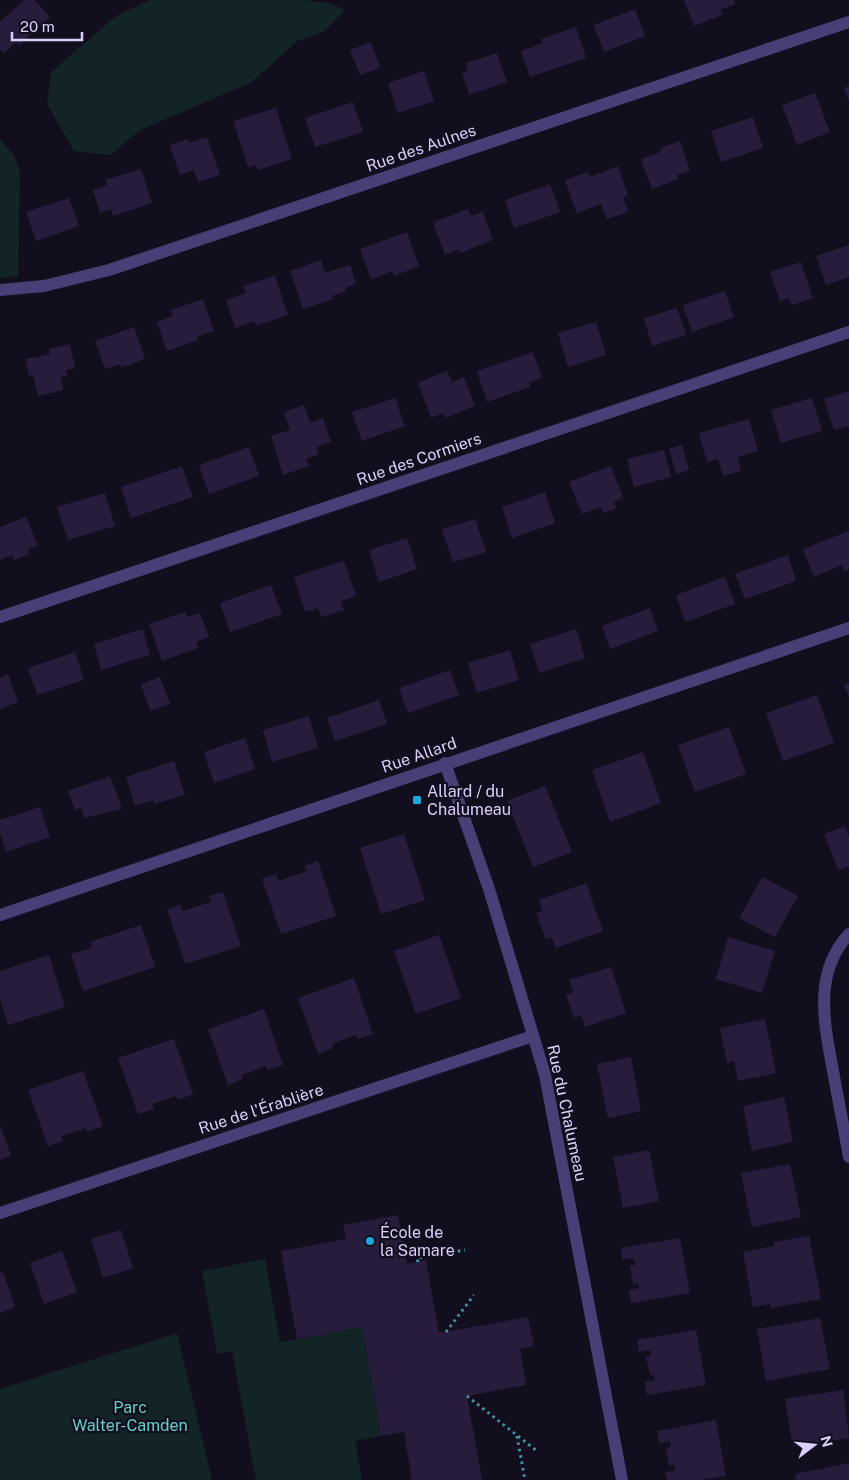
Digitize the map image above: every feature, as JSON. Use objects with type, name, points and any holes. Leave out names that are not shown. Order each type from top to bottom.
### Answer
[{"type":"street","name":"Rue des Aulnes","points":[[0,290],[44,286],[109,270],[849,22]]},
{"type":"street","name":"Rue des Cormiers","points":[[0,617],[849,332]]},
{"type":"street","name":"Rue Allard","points":[[0,915],[849,628]]},
{"type":"street","name":"Rue du Chalumeau","points":[[445,763],[489,889],[533,1036],[556,1126],[622,1480]]},
{"type":"street","points":[[849,934],[839,945],[826,975],[823,1014],[849,1157]]},
{"type":"street","name":"Rue de l'Érablière","points":[[0,1213],[533,1036]]},
{"type":"path","points":[[418,1262],[418,1258],[465,1250]]},
{"type":"path","points":[[446,1332],[474,1295]]},
{"type":"path","points":[[467,1396],[537,1451]]},
{"type":"path","points":[[517,1435],[526,1480]]},
{"type":"green space","points":[[150,0],[304,0],[329,3],[345,10],[325,31],[297,41],[252,82],[140,130],[111,155],[74,151],[47,104],[51,72],[116,16]]},
{"type":"green space","points":[[0,139],[14,155],[20,173],[18,276],[0,278]]},
{"type":"green space","points":[[265,1259],[280,1342],[362,1327],[381,1436],[355,1441],[362,1480],[256,1480],[232,1351],[217,1354],[202,1271]]},
{"type":"green space","name":"Parc Walter-Camden","points":[[177,1333],[212,1480],[0,1480],[0,1389]]},
{"type":"building","points":[[24,0],[34,0],[50,17],[19,45],[16,42],[4,53],[0,49],[0,22]]},
{"type":"building","points":[[684,0],[734,0],[735,4],[720,10],[722,15],[694,26]]},
{"type":"building","points":[[635,9],[645,36],[604,52],[594,25]]},
{"type":"building","points":[[576,27],[586,58],[530,77],[521,51],[543,43],[541,39]]},
{"type":"building","points":[[371,42],[380,68],[360,75],[350,50]]},
{"type":"building","points":[[497,53],[507,82],[469,95],[462,73],[468,71],[466,63]]},
{"type":"building","points":[[424,71],[434,101],[398,113],[388,83]]},
{"type":"building","points":[[849,86],[849,101],[844,88]]},
{"type":"building","points":[[815,93],[830,132],[797,145],[782,105]]},
{"type":"building","points":[[353,102],[363,132],[315,147],[305,118]]},
{"type":"building","points":[[276,108],[292,159],[258,170],[256,165],[248,167],[233,121]]},
{"type":"building","points":[[753,117],[763,148],[721,162],[711,131]]},
{"type":"building","points":[[207,137],[220,175],[198,182],[194,170],[180,175],[170,145],[188,139],[189,143]]},
{"type":"building","points":[[680,141],[690,171],[677,175],[679,179],[652,189],[641,159],[661,152],[660,148]]},
{"type":"building","points":[[618,166],[628,195],[623,197],[628,212],[607,219],[601,204],[577,213],[565,180],[588,172],[590,177]]},
{"type":"building","points":[[141,169],[152,203],[113,216],[111,209],[100,213],[93,190],[107,185],[105,180]]},
{"type":"building","points":[[550,184],[560,212],[514,228],[505,200]]},
{"type":"building","points":[[69,198],[79,226],[36,241],[26,212]]},
{"type":"building","points":[[468,209],[471,216],[483,212],[493,240],[460,253],[459,249],[445,255],[433,222]]},
{"type":"building","points":[[407,232],[419,266],[394,276],[393,271],[371,279],[360,249]]},
{"type":"building","points":[[849,245],[849,277],[826,285],[816,256]]},
{"type":"building","points":[[321,260],[325,273],[350,265],[356,284],[345,288],[346,291],[332,296],[333,299],[303,309],[290,271]]},
{"type":"building","points":[[801,262],[813,298],[792,305],[789,298],[780,301],[770,272]]},
{"type":"building","points":[[275,276],[288,315],[256,326],[255,321],[235,328],[226,300],[246,293],[243,286]]},
{"type":"building","points":[[725,291],[734,317],[692,332],[683,305]]},
{"type":"building","points":[[203,299],[214,331],[197,337],[198,340],[167,351],[157,322],[173,316],[171,310]]},
{"type":"building","points":[[677,308],[686,335],[652,346],[644,318]]},
{"type":"building","points":[[596,322],[606,355],[568,367],[558,333]]},
{"type":"building","points":[[134,327],[145,359],[121,368],[120,364],[105,369],[95,341]]},
{"type":"building","points":[[70,344],[75,368],[66,370],[67,376],[61,377],[63,390],[38,396],[33,375],[29,376],[26,359],[50,354],[49,349]]},
{"type":"building","points":[[533,352],[542,378],[529,382],[530,387],[487,402],[477,371]]},
{"type":"building","points":[[447,371],[452,382],[464,377],[475,406],[445,418],[443,413],[431,418],[418,383]]},
{"type":"building","points":[[849,391],[849,426],[834,430],[824,399]]},
{"type":"building","points":[[395,398],[405,426],[362,441],[352,412]]},
{"type":"building","points":[[812,398],[822,431],[781,443],[771,410]]},
{"type":"building","points":[[304,405],[310,423],[323,418],[331,442],[317,447],[319,454],[306,459],[309,466],[283,475],[271,436],[290,430],[284,412]]},
{"type":"building","points":[[749,419],[758,451],[737,457],[741,471],[723,476],[718,459],[707,462],[699,433]]},
{"type":"building","points":[[682,445],[689,470],[676,474],[669,449]]},
{"type":"building","points":[[249,447],[259,476],[209,494],[199,465]]},
{"type":"building","points":[[664,450],[671,477],[634,487],[627,459]]},
{"type":"building","points":[[182,466],[193,497],[131,518],[121,487]]},
{"type":"building","points":[[611,466],[623,498],[614,502],[616,508],[603,513],[601,507],[582,514],[569,482]]},
{"type":"building","points":[[545,492],[555,523],[512,538],[502,507]]},
{"type":"building","points":[[105,493],[115,526],[68,540],[57,507]]},
{"type":"building","points":[[26,517],[38,546],[28,549],[30,554],[14,560],[12,555],[0,560],[0,527]]},
{"type":"building","points":[[475,519],[486,552],[453,562],[442,529]]},
{"type":"building","points":[[849,531],[849,569],[844,571],[842,565],[814,577],[803,549]]},
{"type":"building","points":[[407,538],[417,569],[379,582],[369,550]]},
{"type":"building","points":[[788,555],[796,581],[745,599],[735,574]]},
{"type":"building","points":[[344,561],[356,596],[341,601],[344,610],[321,617],[318,608],[305,612],[294,577]]},
{"type":"building","points":[[725,577],[735,604],[685,622],[676,595]]},
{"type":"building","points":[[271,585],[282,614],[230,632],[220,603]]},
{"type":"building","points":[[650,608],[658,631],[610,649],[602,626]]},
{"type":"building","points":[[185,612],[187,617],[200,613],[209,637],[196,642],[198,648],[162,661],[149,624]]},
{"type":"building","points":[[143,629],[150,655],[101,670],[94,644]]},
{"type":"building","points":[[576,629],[585,658],[539,673],[530,644]]},
{"type":"building","points":[[510,650],[519,680],[477,693],[468,663]]},
{"type":"building","points":[[75,652],[84,680],[37,695],[28,668]]},
{"type":"building","points":[[450,670],[459,695],[408,713],[399,688]]},
{"type":"building","points":[[8,674],[18,702],[0,709],[0,677]]},
{"type":"building","points":[[160,677],[170,704],[150,711],[141,684]]},
{"type":"building","points":[[849,683],[849,697],[844,685]]},
{"type":"building","points":[[817,695],[834,743],[783,761],[766,713]]},
{"type":"building","points":[[379,700],[387,724],[335,741],[327,718]]},
{"type":"building","points":[[309,716],[318,748],[272,762],[263,730]]},
{"type":"building","points":[[729,727],[746,774],[695,792],[678,745]]},
{"type":"building","points":[[245,738],[255,769],[214,783],[204,752]]},
{"type":"building","points":[[643,752],[661,803],[610,822],[592,770]]},
{"type":"building","points":[[174,761],[185,795],[154,804],[153,800],[135,806],[126,777]]},
{"type":"building","points":[[110,776],[122,809],[84,818],[81,808],[75,810],[68,791]]},
{"type":"building","points":[[545,786],[572,852],[533,867],[507,801]]},
{"type":"building","points":[[40,807],[50,837],[6,852],[0,833],[0,820]]},
{"type":"building","points":[[845,826],[849,836],[849,866],[838,870],[824,834]]},
{"type":"building","points":[[404,834],[425,900],[381,914],[360,848]]},
{"type":"building","points":[[318,861],[336,916],[281,934],[262,879],[276,874],[278,881],[307,871],[304,866]]},
{"type":"building","points":[[762,877],[798,896],[775,937],[739,918]]},
{"type":"building","points":[[586,883],[603,931],[556,948],[551,937],[546,939],[536,913],[543,911],[539,900]]},
{"type":"building","points":[[223,892],[241,946],[185,964],[167,909],[180,905],[183,911],[211,902],[209,896]]},
{"type":"building","points":[[141,925],[155,967],[83,991],[71,954],[92,948],[90,942]]},
{"type":"building","points":[[439,935],[461,998],[416,1014],[394,951]]},
{"type":"building","points":[[728,937],[775,951],[762,993],[716,979]]},
{"type":"building","points":[[49,955],[65,1007],[8,1025],[0,999],[0,971]]},
{"type":"building","points":[[611,967],[626,1013],[585,1027],[581,1015],[574,1018],[566,995],[573,992],[569,980]]},
{"type":"building","points":[[354,978],[373,1034],[358,1039],[356,1035],[332,1044],[333,1048],[318,1054],[298,998]]},
{"type":"building","points":[[264,1009],[283,1065],[267,1070],[266,1066],[242,1075],[243,1079],[228,1085],[208,1029]]},
{"type":"building","points":[[765,1019],[776,1073],[738,1081],[734,1061],[727,1063],[720,1028]]},
{"type":"building","points":[[174,1039],[193,1094],[178,1100],[176,1096],[152,1104],[154,1109],[138,1114],[118,1058]]},
{"type":"building","points":[[631,1057],[641,1111],[608,1118],[597,1064]]},
{"type":"building","points":[[83,1071],[103,1126],[87,1132],[86,1128],[61,1136],[63,1141],[48,1146],[28,1090]]},
{"type":"building","points":[[784,1097],[793,1142],[752,1151],[743,1106]]},
{"type":"building","points":[[0,1125],[11,1156],[0,1160]]},
{"type":"building","points":[[649,1150],[659,1201],[623,1208],[613,1157]]},
{"type":"building","points":[[790,1164],[801,1217],[752,1227],[741,1173]]},
{"type":"building","points":[[398,1215],[407,1264],[426,1260],[439,1333],[528,1317],[534,1346],[520,1349],[526,1385],[467,1396],[482,1480],[412,1480],[404,1432],[381,1436],[362,1327],[297,1339],[281,1251],[346,1239],[343,1225]]},
{"type":"building","points":[[121,1230],[133,1268],[103,1278],[91,1239]]},
{"type":"building","points":[[809,1236],[821,1299],[771,1308],[770,1304],[753,1307],[743,1252],[774,1246],[774,1242]]},
{"type":"building","points":[[680,1238],[690,1293],[631,1303],[629,1290],[639,1288],[638,1283],[633,1284],[630,1266],[635,1265],[634,1258],[623,1260],[621,1248]]},
{"type":"building","points":[[62,1251],[77,1292],[44,1304],[30,1263]]},
{"type":"building","points":[[3,1272],[15,1307],[0,1313],[0,1273]]},
{"type":"building","points":[[820,1318],[830,1369],[766,1381],[757,1329]]},
{"type":"building","points":[[696,1330],[706,1385],[647,1395],[645,1382],[655,1380],[654,1375],[650,1375],[646,1357],[651,1356],[650,1350],[639,1352],[637,1340]]},
{"type":"building","points":[[843,1390],[849,1438],[793,1447],[785,1399]]},
{"type":"building","points":[[716,1420],[726,1476],[701,1480],[667,1480],[665,1472],[675,1471],[674,1465],[669,1466],[666,1448],[671,1447],[670,1441],[659,1443],[657,1431]]},
{"type":"building","points":[[849,1463],[849,1480],[796,1480],[795,1474]]},
{"type":"place","name":"Allard / du Chalumeau","points":[[417,800]]},
{"type":"place","name":"École de la Samare","points":[[370,1241]]}]
